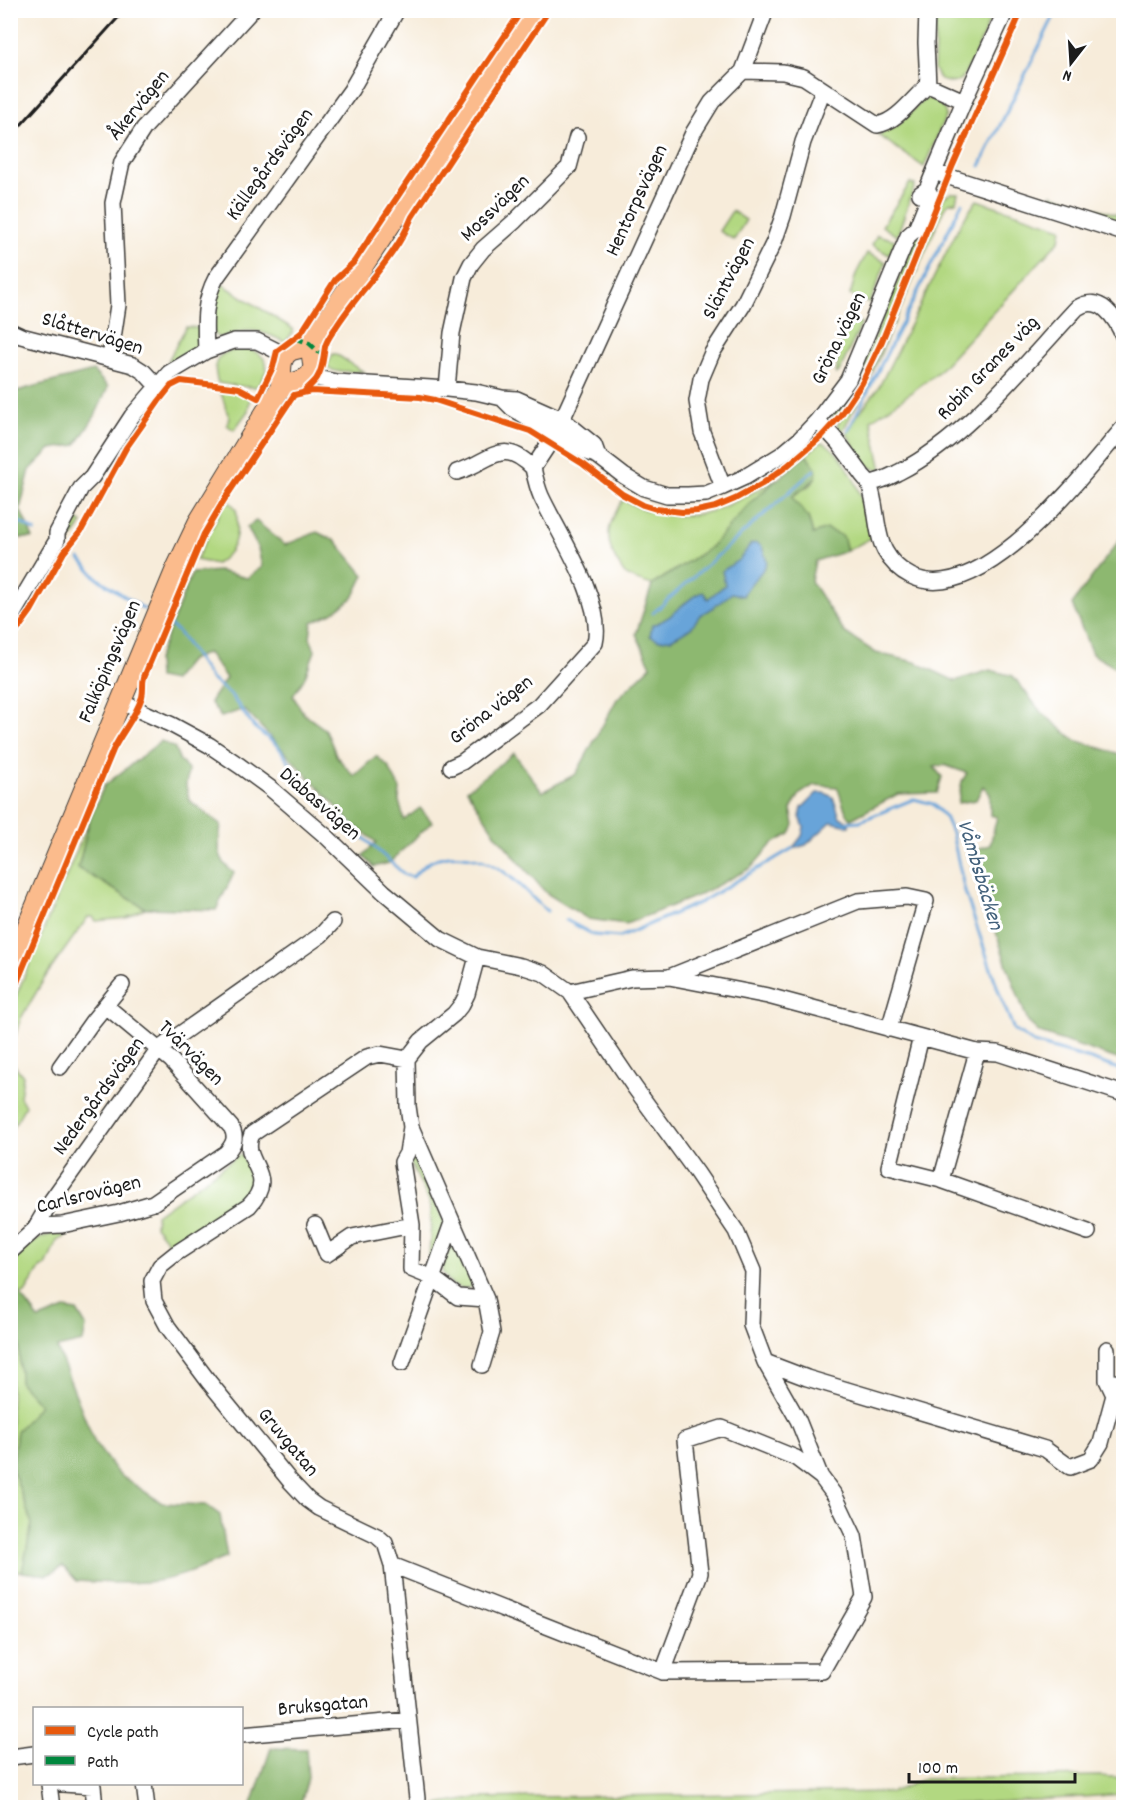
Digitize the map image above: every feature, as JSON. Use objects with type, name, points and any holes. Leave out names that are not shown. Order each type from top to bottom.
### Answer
[{"type":"main road","name":"Falköpingsvägen","points":[[10,968],[120,702],[198,523],[297,365],[533,10]]},
{"type":"street","name":"Åkervägen","points":[[110,358],[118,314],[113,203],[122,162],[144,128],[252,10]]},
{"type":"street","name":"Källegårdsvägen","points":[[206,351],[205,311],[208,296],[216,278],[351,90],[396,10]]},
{"type":"street","name":"Hentorpsvägen","points":[[559,426],[693,133],[712,102],[742,71],[766,10]]},
{"type":"street","points":[[927,10],[928,85]]},
{"type":"street","name":"Gröna vägen","points":[[10,619],[57,540],[63,536],[88,492],[93,477],[132,416],[169,373],[183,363],[219,345],[245,340],[257,341],[297,365],[336,382],[447,389],[502,398],[512,408],[559,426],[587,453],[598,456],[629,480],[667,495],[705,494],[745,477],[781,455],[817,421],[837,396],[858,359],[908,236],[915,229],[930,194],[927,189],[964,101],[1006,10]]},
{"type":"street","points":[[742,71],[783,72],[804,78],[877,124],[885,123],[892,118],[928,85]]},
{"type":"street","points":[[928,85],[964,101]]},
{"type":"street","name":"Släntvägen","points":[[723,487],[702,432],[697,401],[701,379],[712,353],[743,305],[774,242],[803,142],[824,90]]},
{"type":"street","name":"Mossvägen","points":[[447,389],[454,322],[464,279],[471,264],[483,249],[515,221],[569,167],[577,137]]},
{"type":"street","points":[[934,172],[1124,234]]},
{"type":"street","name":"Robin Granes väg","points":[[869,483],[884,480],[909,467],[951,439],[1077,308],[1085,303],[1094,303],[1111,315],[1124,338]]},
{"type":"street","name":"Slåttervägen","points":[[10,331],[139,368],[157,386]]},
{"type":"street","points":[[817,421],[849,454],[869,483],[883,548],[890,559],[902,572],[921,580],[938,583],[955,579],[989,561],[1025,536],[1124,427]]},
{"type":"street","points":[[457,472],[504,452],[522,457],[533,468],[559,426]]},
{"type":"street","name":"Gröna vägen","points":[[451,767],[462,762],[539,705],[595,643],[597,631],[595,614],[564,538],[540,494],[533,468]]},
{"type":"street","name":"Diabasvägen","points":[[120,702],[172,725],[209,745],[270,788],[328,838],[384,892],[440,939],[477,957],[543,973],[570,992]]},
{"type":"street","points":[[669,977],[858,901],[907,897],[926,901],[889,1029]]},
{"type":"street","name":"Nedergårdsvägen","points":[[34,1230],[51,1201],[159,1049],[321,935],[333,922]]},
{"type":"street","points":[[477,957],[462,1004],[454,1014],[421,1041],[407,1059],[411,1127],[486,1299],[492,1332],[482,1365]]},
{"type":"street","points":[[392,1565],[663,1672],[822,1671],[864,1597],[855,1536],[835,1496],[821,1477],[798,1420],[765,1362],[751,1325],[753,1271],[736,1231],[570,992],[632,978],[669,977],[768,996],[977,1052],[998,1053],[1124,1094]]},
{"type":"street","points":[[60,1067],[122,985]]},
{"type":"street","name":"Tvärvägen","points":[[106,1006],[159,1049],[242,1140]]},
{"type":"street","points":[[921,1037],[889,1167],[941,1180],[1088,1232]]},
{"type":"street","points":[[941,1180],[977,1052]]},
{"type":"street","points":[[242,1140],[367,1057],[380,1054],[407,1059]]},
{"type":"street","points":[[411,1127],[407,1153],[402,1162],[412,1224],[411,1269],[433,1278],[458,1297],[486,1299]]},
{"type":"street","name":"Carlsrovägen","points":[[10,1252],[34,1230],[42,1226],[62,1225],[153,1203],[242,1140]]},
{"type":"street","name":"Gruvgatan","points":[[242,1140],[249,1148],[262,1184],[259,1196],[249,1206],[160,1266],[152,1281],[154,1301],[168,1327],[209,1382],[308,1500],[319,1508],[371,1533],[385,1543],[392,1565],[418,1808]]},
{"type":"street","points":[[402,1364],[452,1223]]},
{"type":"street","points":[[315,1225],[327,1254],[352,1237],[412,1224]]},
{"type":"street","points":[[765,1362],[807,1378],[1046,1449],[1070,1467],[1091,1459],[1101,1443],[1114,1395],[1107,1380],[1107,1349]]},
{"type":"street","points":[[1107,1380],[1124,1385]]},
{"type":"street","points":[[663,1672],[700,1573],[685,1440],[722,1428],[796,1458],[821,1477]]},
{"type":"street","name":"Bruksgatan","points":[[243,1735],[408,1720]]},
{"type":"street","points":[[11,1757],[33,1754]]},
{"type":"street","points":[[49,1785],[52,1808]]},
{"type":"street","points":[[78,1785],[93,1786],[95,1808]]},
{"type":"street","points":[[144,1785],[147,1808]]},
{"type":"green space","points":[[936,11],[993,11],[969,67],[960,80],[955,82],[942,80],[934,69]]},
{"type":"green space","points":[[929,98],[940,104],[946,115],[924,167],[878,135],[896,127],[922,101]]},
{"type":"green space","points":[[910,183],[915,185],[897,236],[882,226]]},
{"type":"green space","points":[[958,193],[956,202],[949,203],[944,209],[868,383],[842,432],[837,425],[866,382],[895,318],[939,207],[945,196]]},
{"type":"green space","points":[[1052,194],[1122,216],[1123,212],[1123,223],[1050,199]]},
{"type":"green space","points":[[977,200],[1062,228],[1060,240],[938,372],[871,420],[882,470],[870,467],[861,458],[847,434],[857,416],[879,387],[961,223]]},
{"type":"green space","points":[[732,211],[746,220],[734,240],[719,231]]},
{"type":"green space","points":[[918,232],[922,233],[884,331],[860,379],[832,420],[833,413],[866,359]]},
{"type":"green space","points":[[877,235],[895,240],[889,255],[872,245]]},
{"type":"green space","points":[[867,253],[886,262],[870,303],[850,295],[856,274]]},
{"type":"green space","points":[[222,284],[293,329],[293,332],[285,342],[255,331],[243,331],[217,337],[211,330],[210,304]]},
{"type":"green space","points":[[843,320],[862,323],[836,374]]},
{"type":"green space","points":[[186,327],[200,328],[199,346],[169,363],[168,361]]},
{"type":"green space","points":[[244,348],[255,351],[265,361],[266,370],[261,382],[253,387],[218,383],[215,367],[219,357]]},
{"type":"green space","points":[[333,354],[364,372],[336,371],[326,368]]},
{"type":"green space","points":[[93,371],[108,387],[95,416],[76,445],[51,449],[30,470],[20,509],[33,538],[11,538],[11,397],[17,391]]},
{"type":"green space","points":[[221,388],[237,389],[250,398],[248,411],[234,430],[227,425],[229,417]]},
{"type":"green space","points":[[820,443],[825,443],[844,462],[857,486],[865,512],[871,538],[847,551],[843,536],[813,534],[808,517],[791,497],[813,483],[815,466],[806,455]]},
{"type":"green space","points":[[806,455],[813,463],[816,475],[810,483],[792,497],[808,517],[813,534],[826,529],[843,536],[847,551],[815,561],[811,581],[844,632],[876,653],[915,662],[955,681],[990,670],[1013,676],[1041,712],[1075,740],[1123,755],[1123,1061],[1040,1033],[1028,1022],[982,888],[967,852],[990,845],[997,817],[990,815],[990,794],[983,786],[976,800],[958,803],[962,781],[967,773],[944,765],[934,767],[942,777],[937,793],[898,794],[851,819],[844,808],[837,787],[814,785],[800,794],[791,809],[794,825],[790,834],[772,844],[751,868],[699,895],[626,924],[588,919],[546,893],[496,835],[467,790],[514,753],[542,792],[576,774],[617,699],[651,666],[636,634],[652,585],[711,547],[752,501]]},
{"type":"green space","points":[[777,479],[752,501],[711,547],[652,585],[625,574],[617,562],[610,545],[609,531],[623,500],[645,510],[665,515],[702,514],[738,500]]},
{"type":"green space","points":[[231,503],[237,514],[236,535],[230,551],[216,564],[196,560],[224,504]]},
{"type":"green space","points":[[76,520],[82,523],[57,557],[11,638],[11,632]]},
{"type":"green space","points":[[256,521],[285,545],[317,532],[336,541],[364,575],[353,598],[332,613],[312,622],[310,637],[315,651],[304,679],[293,696],[304,714],[326,730],[337,757],[354,776],[376,756],[388,766],[400,789],[399,801],[404,820],[420,808],[432,822],[389,863],[374,867],[363,856],[376,842],[353,824],[244,709],[221,717],[210,702],[226,678],[208,653],[190,660],[173,681],[158,678],[157,660],[192,573],[219,571],[247,578],[262,567],[258,548],[247,527]]},
{"type":"green space","points":[[1123,535],[1123,672],[1092,654],[1072,604]]},
{"type":"green space","points":[[161,741],[175,748],[179,759],[188,770],[186,786],[189,800],[221,825],[219,839],[221,857],[234,873],[216,910],[145,908],[78,868],[90,819],[104,786]]},
{"type":"green space","points":[[90,819],[78,868],[145,908],[126,918],[96,921],[93,917],[88,917],[46,976],[21,1018],[11,1049],[11,1008]]},
{"type":"green space","points":[[11,1061],[23,1076],[20,1097],[25,1106],[11,1131]]},
{"type":"green space","points":[[242,1155],[254,1174],[253,1195],[177,1245],[171,1246],[155,1226],[156,1215]]},
{"type":"green space","points":[[414,1155],[445,1223],[432,1260],[429,1259],[431,1220],[429,1201],[409,1160]]},
{"type":"green space","points":[[64,1232],[65,1237],[57,1241],[46,1266],[41,1267],[25,1293],[21,1295],[17,1290],[11,1290],[11,1258],[41,1238]]},
{"type":"green space","points":[[452,1238],[473,1282],[471,1287],[457,1287],[447,1279],[442,1271]]},
{"type":"green space","points":[[11,1290],[17,1290],[39,1319],[65,1309],[77,1311],[86,1326],[83,1342],[57,1348],[95,1443],[118,1474],[162,1503],[206,1505],[220,1515],[227,1557],[184,1574],[146,1582],[77,1581],[63,1566],[48,1575],[22,1572],[32,1524],[12,1468],[17,1431],[40,1405],[20,1383],[19,1341],[11,1330]]},
{"type":"green space","points":[[11,1330],[19,1341],[20,1383],[41,1405],[17,1432],[12,1468],[32,1524],[22,1572],[11,1570]]},
{"type":"green space","points":[[271,1748],[306,1749],[308,1778],[300,1807],[251,1807]]},
{"type":"green space","points":[[1100,1776],[1123,1778],[1123,1794],[952,1804],[781,1808],[439,1808],[436,1805],[479,1798],[890,1792],[925,1779]]},
{"type":"water","points":[[757,543],[762,547],[767,562],[743,596],[732,593],[700,615],[691,628],[671,639],[659,640],[650,636],[652,625],[667,618],[695,595],[703,592],[708,599],[725,585],[722,571],[740,559],[751,544]]},
{"type":"water","points":[[817,793],[825,793],[833,797],[840,817],[849,822],[849,826],[831,822],[806,845],[792,849],[802,836],[804,827],[800,817],[802,808]]},
{"type":"waterway","points":[[980,166],[1057,10]]},
{"type":"waterway","points":[[848,431],[962,203]]},
{"type":"waterway","points":[[653,613],[814,470]]},
{"type":"waterway","points":[[10,517],[35,531]]},
{"type":"waterway","points":[[80,559],[97,578],[144,609]]},
{"type":"waterway","points":[[169,624],[179,633],[211,679],[230,694],[254,727],[278,746],[297,774],[323,801],[405,875],[413,877],[424,866],[436,859],[449,856],[476,858],[502,870],[547,911]]},
{"type":"waterway","name":"Våmbsbäcken","points":[[847,822],[860,821],[914,799],[933,804],[945,817],[952,833],[965,892],[1014,1030],[1034,1043],[1124,1071]]},
{"type":"waterway","name":"Våmbsbäcken","points":[[566,920],[594,935],[620,937],[701,902],[793,848]]},
{"type":"railway","points":[[10,137],[125,10]]},
{"type":"marked path","points":[[295,338],[309,343],[325,358]]},
{"type":"cycle path","points":[[10,640],[31,611],[64,552],[81,531],[126,448],[171,386],[181,381],[232,387],[239,388],[258,398],[273,367],[277,351],[301,333],[335,280],[354,262],[522,10]]},
{"type":"cycle path","points":[[304,392],[319,375],[331,334],[396,247],[412,217],[549,10]]},
{"type":"cycle path","points":[[10,999],[113,750],[139,704],[143,694],[144,677],[204,534],[294,395],[311,391],[420,397],[435,400],[530,431],[583,464],[622,494],[656,509],[697,511],[716,507],[735,499],[762,484],[787,466],[821,437],[840,416],[862,383],[882,341],[953,165],[1022,10]]}]
